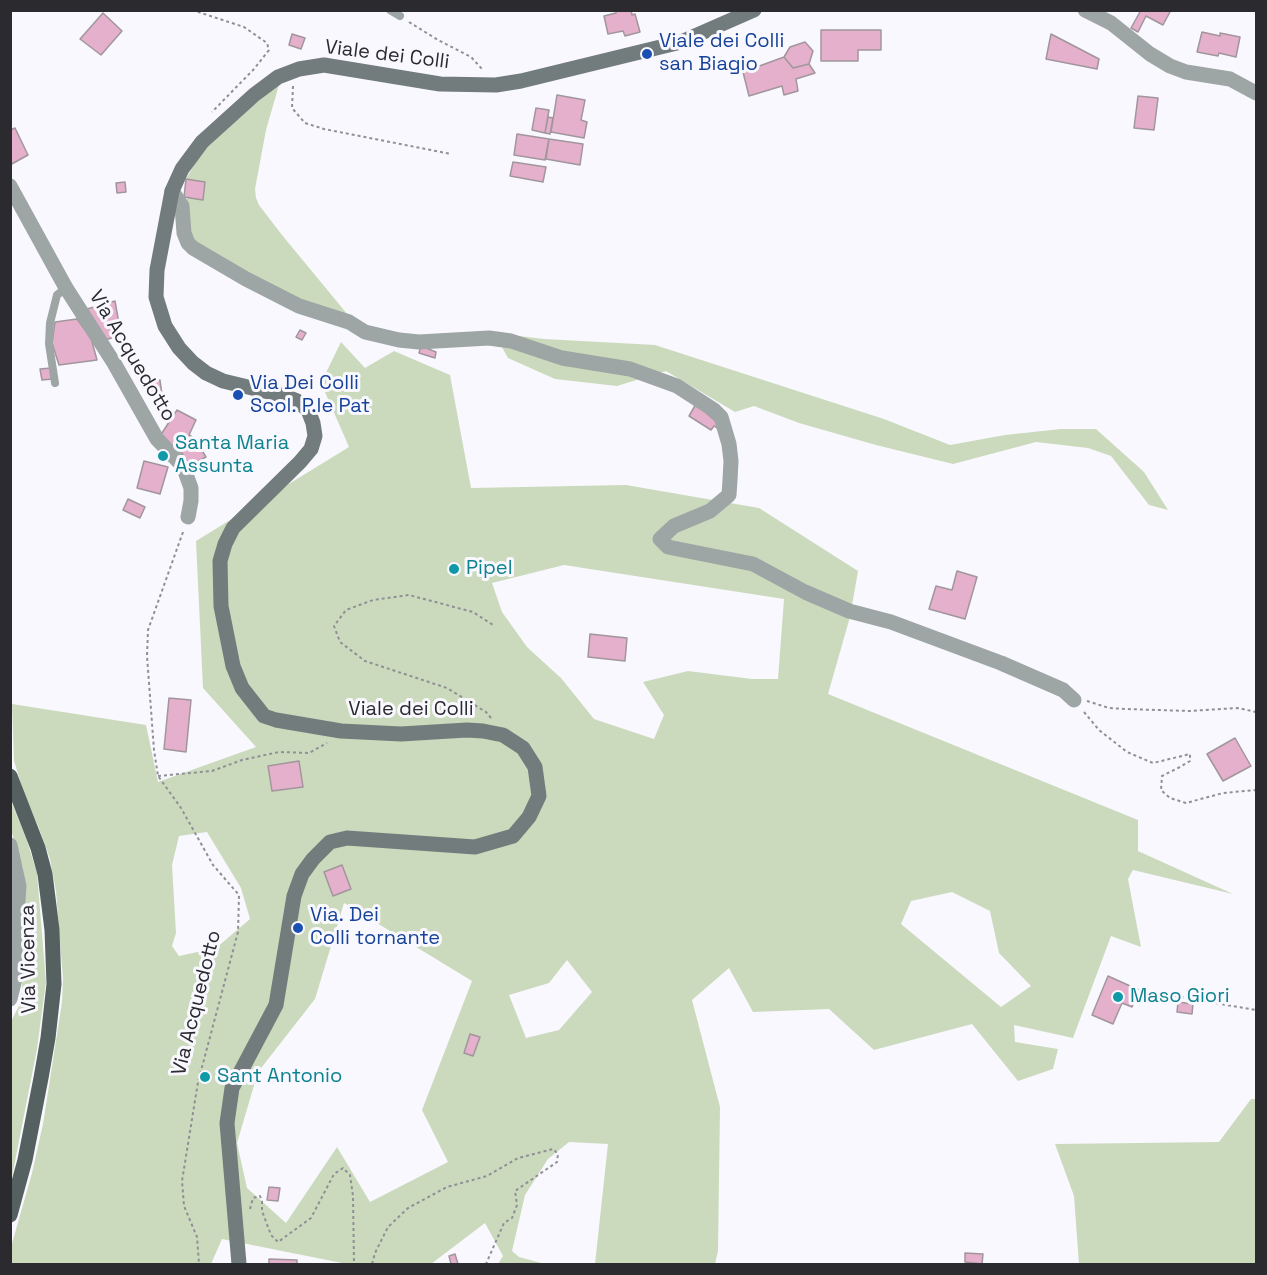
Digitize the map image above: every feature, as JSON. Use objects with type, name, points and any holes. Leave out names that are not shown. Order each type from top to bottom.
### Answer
[{"type":"main road","name":"Viale dei Colli","points":[[239,1264],[227,1123],[230,1100],[232,1088],[276,1005],[294,896],[302,874],[330,842],[347,838],[475,847],[513,836],[530,817],[539,796],[535,767],[523,748],[503,735],[483,730],[401,734],[341,731],[276,720],[264,716],[242,688],[233,666],[221,606],[220,561],[233,528],[311,449],[315,436],[314,423],[308,410],[297,401],[223,381],[206,373],[179,348],[165,326],[156,297],[157,270],[172,190],[182,169],[202,142],[254,95],[278,77],[300,69],[324,65],[440,84],[496,84],[521,81],[681,42],[754,10]]},
{"type":"main road","name":"Via Vicenza","points":[[10,776],[38,848],[45,874],[52,930],[54,984],[41,1078],[25,1160],[10,1215]]},
{"type":"street","points":[[1085,10],[1111,23],[1150,54],[1170,66],[1186,72],[1230,79],[1257,93]]},
{"type":"street","name":"Via Acquedotto","points":[[10,186],[66,288],[114,363],[157,439],[183,466],[191,488],[188,517]]},
{"type":"street","points":[[172,190],[182,206],[184,233],[188,243],[194,248],[246,279],[300,306],[349,322],[365,332],[419,342],[489,338],[511,341],[562,358],[630,369],[677,386],[721,417],[729,444],[730,480],[729,495],[710,511],[674,526],[660,539],[668,547],[753,564],[805,592],[849,611],[914,630],[1001,663],[1069,695]]},
{"type":"street","points":[[10,844],[19,886],[15,979],[10,999]]},
{"type":"lane","points":[[390,10],[400,16]]},
{"type":"lane","points":[[55,383],[48,344],[50,323],[57,295],[66,288]]},
{"type":"path","points":[[192,10],[244,27],[267,43],[269,50],[254,69],[210,114]]},
{"type":"path","points":[[400,16],[471,57],[496,84]]},
{"type":"path","points":[[300,69],[291,98],[292,108],[305,123],[324,129],[450,154]]},
{"type":"path","name":"Via Acquedotto","points":[[188,517],[148,630],[147,656],[154,750],[158,776],[181,808],[213,864],[239,895],[238,932],[198,1082],[182,1181],[184,1206],[197,1237],[199,1264]]},
{"type":"path","points":[[493,625],[473,612],[409,595],[373,600],[346,610],[334,626],[340,642],[365,661],[447,688],[486,712],[503,735]]},
{"type":"path","points":[[1069,695],[1110,708],[1189,711],[1238,708],[1257,712]]},
{"type":"path","points":[[1069,695],[1099,730],[1127,752],[1153,762],[1190,754],[1190,761],[1162,776],[1161,790],[1170,798],[1186,803],[1223,793],[1257,790]]},
{"type":"path","points":[[158,776],[212,771],[242,760],[279,752],[309,753],[333,740],[341,731]]},
{"type":"path","points":[[1157,993],[1257,1010]]},
{"type":"path","points":[[372,1264],[388,1227],[408,1208],[447,1187],[487,1176],[518,1158],[553,1149],[558,1154],[557,1162],[515,1191],[517,1205],[512,1218],[504,1223],[486,1264]]},
{"type":"path","points":[[250,1215],[253,1198],[260,1196],[262,1211],[271,1235],[278,1242],[311,1218],[334,1174],[343,1168],[350,1175],[353,1196],[354,1264]]},
{"type":"green space","points":[[279,85],[266,130],[255,189],[256,198],[282,235],[348,315],[310,308],[196,246],[186,216],[187,197],[203,200],[204,182],[186,179],[197,160],[210,144],[246,111]]},
{"type":"green space","points":[[494,333],[544,339],[655,345],[884,419],[950,445],[1005,435],[1061,429],[1096,429],[1144,472],[1168,510],[1149,505],[1111,456],[1088,448],[1036,442],[953,464],[799,423],[754,406],[735,412],[666,371],[617,386],[555,379],[508,358]]},
{"type":"green space","points":[[341,342],[365,368],[394,351],[450,375],[471,488],[626,485],[759,508],[858,571],[850,617],[828,694],[1138,820],[1138,851],[1233,894],[1133,870],[1128,879],[1141,947],[1111,936],[1073,1038],[1014,1025],[1015,1042],[1058,1049],[1053,1069],[1018,1081],[972,1024],[874,1050],[829,1009],[753,1012],[729,968],[692,1000],[720,1107],[718,1251],[715,1264],[595,1264],[608,1144],[569,1142],[548,1159],[525,1195],[512,1251],[519,1257],[545,1264],[498,1264],[503,1256],[485,1223],[431,1264],[347,1264],[222,1239],[211,1264],[11,1264],[11,1247],[43,1124],[62,1002],[63,979],[56,891],[50,859],[14,761],[12,704],[146,725],[158,782],[256,747],[203,688],[196,541],[349,447],[321,383]],"holes":[[[564,565],[784,599],[778,679],[752,679],[688,671],[643,682],[664,715],[654,739],[594,719],[561,678],[527,647],[502,612],[492,583]],[[207,832],[241,888],[250,919],[216,948],[179,956],[172,946],[176,933],[172,865],[179,836]],[[952,892],[990,911],[999,953],[1031,986],[1001,1007],[901,924],[911,901]],[[344,903],[472,981],[422,1110],[448,1162],[370,1202],[337,1147],[286,1223],[247,1188],[237,1143],[258,1072],[315,999]],[[567,960],[592,992],[559,1030],[526,1038],[509,995],[549,983]]]},
{"type":"green space","points":[[11,801],[37,873],[46,982],[37,1049],[11,1182],[11,1021],[20,1004],[22,991],[23,869],[11,830]]},
{"type":"green space","points":[[1251,1099],[1256,1099],[1256,1264],[1079,1264],[1074,1196],[1055,1144],[1219,1142]]},
{"type":"building","points":[[616,10],[631,10],[632,15],[635,14],[640,32],[625,36],[623,31],[608,34],[604,16],[616,13]]},
{"type":"building","points":[[1141,10],[1171,10],[1163,25],[1146,16],[1138,32],[1131,28]]},
{"type":"building","points":[[103,13],[122,31],[101,55],[80,39]]},
{"type":"building","points":[[821,30],[881,30],[881,50],[858,50],[858,61],[821,61]]},
{"type":"building","points":[[1202,32],[1240,37],[1236,57],[1219,53],[1218,56],[1197,52]]},
{"type":"building","points":[[292,34],[305,38],[301,49],[289,45]]},
{"type":"building","points":[[1051,34],[1099,59],[1097,69],[1046,59]]},
{"type":"building","points":[[805,42],[813,51],[809,64],[793,68],[784,57],[790,47]]},
{"type":"building","points":[[784,57],[793,68],[809,64],[815,73],[796,79],[798,91],[784,95],[782,86],[749,96],[743,72]]},
{"type":"building","points":[[557,95],[585,100],[581,120],[587,122],[584,138],[551,132]]},
{"type":"building","points":[[1138,96],[1158,98],[1154,130],[1134,128]]},
{"type":"building","points":[[536,108],[549,110],[545,133],[532,130]]},
{"type":"building","points":[[548,117],[553,118],[550,134],[545,133]]},
{"type":"building","points":[[15,128],[28,155],[10,165],[10,130]]},
{"type":"building","points":[[517,134],[549,139],[545,160],[514,155]]},
{"type":"building","points":[[549,139],[583,144],[580,165],[546,159]]},
{"type":"building","points":[[513,162],[546,167],[543,182],[510,176]]},
{"type":"building","points":[[186,179],[205,182],[203,200],[184,197]]},
{"type":"building","points":[[125,182],[126,192],[117,193],[116,183]]},
{"type":"building","points":[[115,301],[121,335],[105,340],[87,309]]},
{"type":"building","points":[[77,319],[91,338],[97,360],[59,365],[52,343],[55,322]]},
{"type":"building","points":[[300,330],[306,333],[302,340],[296,337]]},
{"type":"building","points":[[421,346],[436,352],[435,358],[419,353]]},
{"type":"building","points":[[51,368],[53,379],[42,380],[40,369]]},
{"type":"building","points":[[160,380],[162,395],[151,397],[148,382]]},
{"type":"building","points":[[696,404],[722,427],[720,430],[714,426],[711,430],[689,416]]},
{"type":"building","points":[[177,410],[196,420],[189,435],[194,438],[206,457],[189,466],[182,453],[160,436]]},
{"type":"building","points":[[144,461],[168,467],[160,494],[137,488]]},
{"type":"building","points":[[128,499],[145,507],[140,518],[123,510]]},
{"type":"building","points":[[957,571],[977,577],[965,619],[929,609],[936,586],[952,590]]},
{"type":"building","points":[[590,634],[627,638],[625,661],[588,657]]},
{"type":"building","points":[[169,698],[191,700],[186,752],[164,749]]},
{"type":"building","points":[[1235,738],[1251,766],[1223,781],[1207,754]]},
{"type":"building","points":[[299,761],[303,787],[272,791],[268,766]]},
{"type":"building","points":[[342,865],[351,889],[333,896],[324,872]]},
{"type":"building","name":"Maso Giori","points":[[1108,976],[1139,990],[1132,1007],[1122,1003],[1113,1024],[1092,1015]]},
{"type":"building","points":[[1178,1002],[1193,1004],[1192,1014],[1177,1012]]},
{"type":"building","points":[[470,1034],[480,1037],[473,1056],[464,1053]]},
{"type":"building","points":[[269,1187],[280,1188],[278,1201],[267,1200]]},
{"type":"building","points":[[965,1253],[983,1254],[982,1264],[965,1262]]},
{"type":"building","points":[[455,1254],[458,1264],[451,1264],[449,1256]]},
{"type":"building","points":[[269,1259],[297,1260],[297,1264],[269,1264]]},
{"type":"place","name":"Viale dei Colli san Biagio","points":[[647,54]]},
{"type":"place","name":"Via Dei Colli Scol. P.le Pat","points":[[238,395]]},
{"type":"place","name":"Santa Maria Assunta","points":[[163,456]]},
{"type":"place","name":"Pipel","points":[[454,569]]},
{"type":"place","name":"Via. Dei Colli tornante","points":[[298,928]]},
{"type":"place","name":"Maso Giori","points":[[1118,997]]},
{"type":"place","name":"Sant Antonio","points":[[205,1077]]}]
